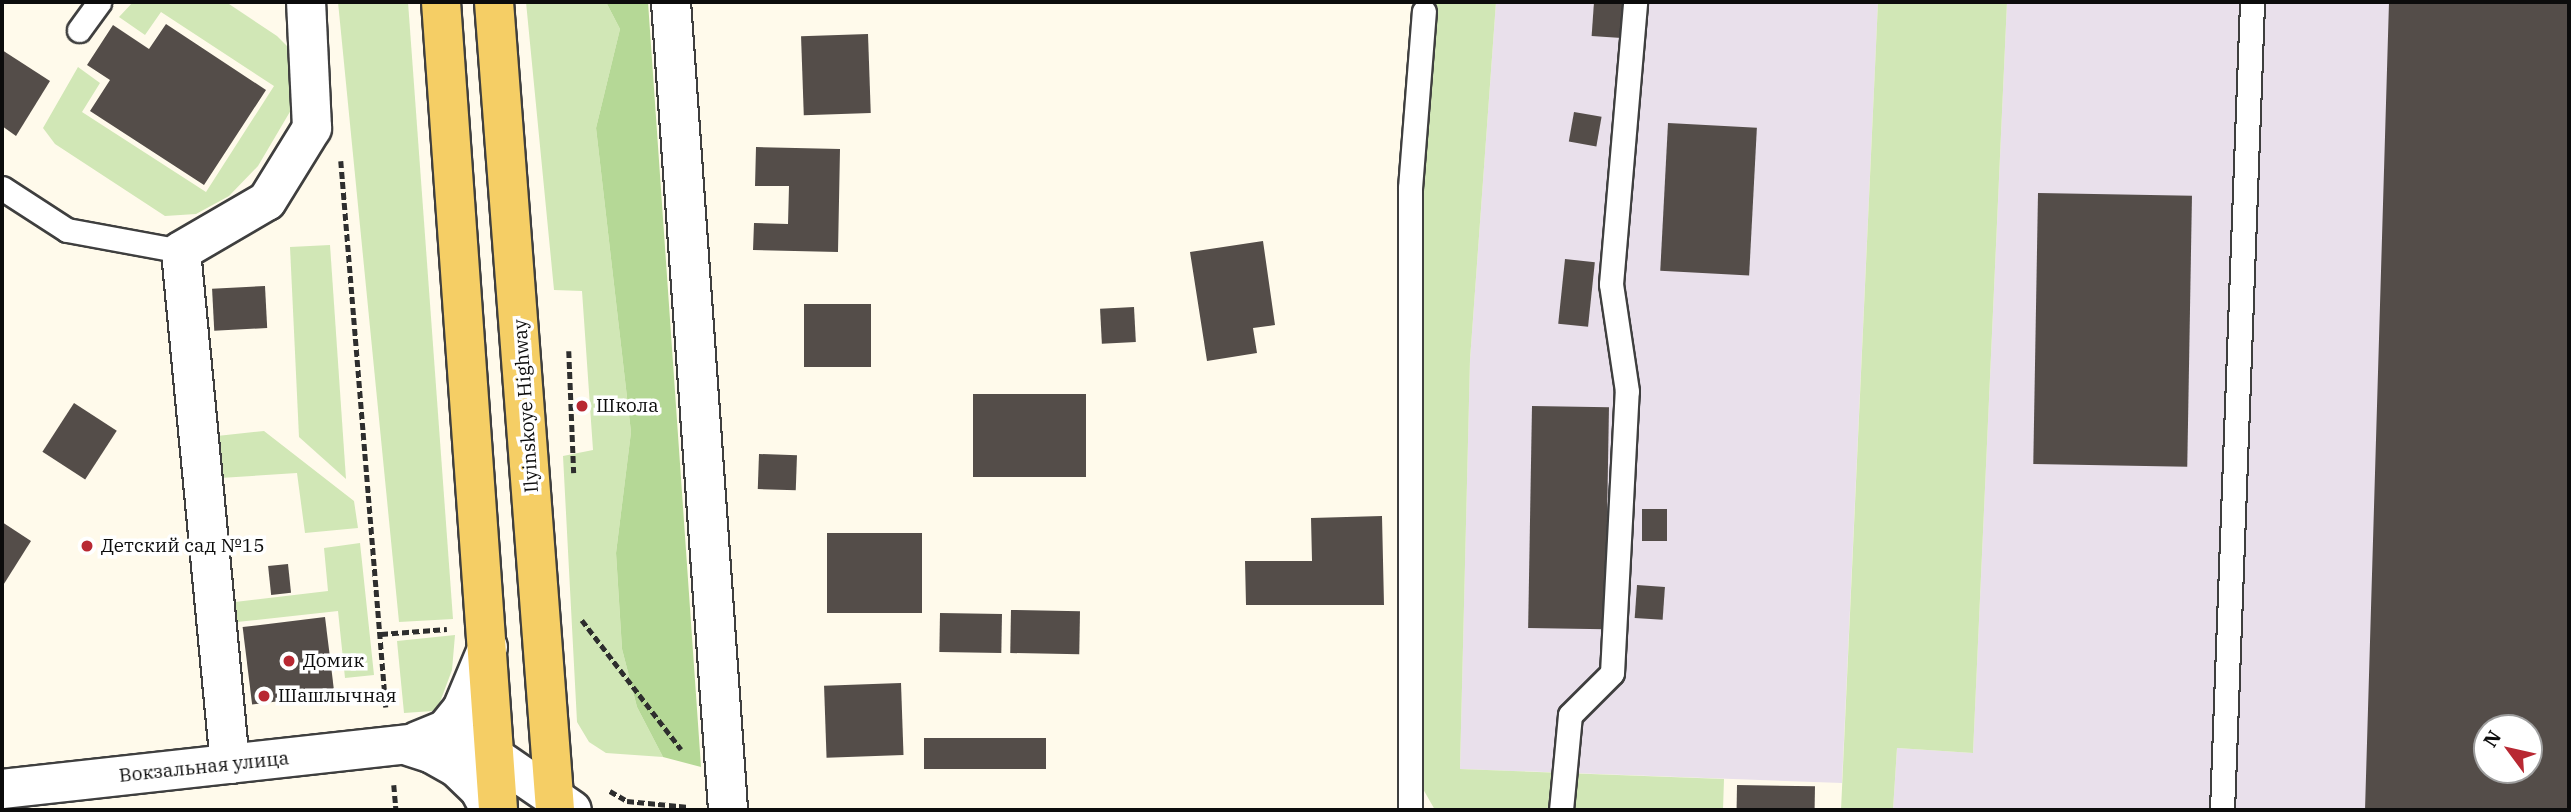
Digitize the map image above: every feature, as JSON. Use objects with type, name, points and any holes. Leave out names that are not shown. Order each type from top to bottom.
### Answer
[{"type":"main road","points":[[441,2],[498,810]]},
{"type":"main road","name":"Ilyinskoye Highway","points":[[494,2],[549,733],[575,803]]},
{"type":"street","points":[[230,764],[181,251],[267,201],[313,128],[306,2]]},
{"type":"street","points":[[671,2],[710,809]]},
{"type":"street","points":[[396,730],[446,729],[462,709],[488,648]]},
{"type":"street","points":[[396,730],[432,739],[455,739],[494,756],[575,803]]},
{"type":"street","points":[[396,730],[457,768],[479,789],[491,810]]},
{"type":"street","name":"Вокзальная улица","points":[[2,789],[230,764],[396,730]]},
{"type":"lane","points":[[79,30],[99,2]]},
{"type":"lane","points":[[1561,810],[1570,715],[1612,673],[1627,391],[1611,284],[1635,2]]},
{"type":"lane","points":[[2222,810],[2252,2]]},
{"type":"lane","points":[[1410,810],[1410,188],[1424,12]]},
{"type":"lane","points":[[2,188],[67,230],[181,251]]},
{"type":"path","points":[[313,128],[340,150],[381,635],[396,730]]},
{"type":"path","points":[[569,351],[575,485]]},
{"type":"path","points":[[581,631],[581,618],[687,757]]},
{"type":"path","points":[[381,635],[454,629]]},
{"type":"path","points":[[575,803],[627,801],[710,809]]},
{"type":"shaded area","points":[[1496,2],[1878,2],[1842,783],[1460,769],[1470,360]]},
{"type":"shaded area","points":[[2007,2],[2569,2],[2569,810],[1893,810],[1897,748],[1973,753]]},
{"type":"green space","points":[[133,2],[226,2],[277,36],[293,52],[300,69],[291,110],[258,166],[229,196],[196,214],[165,216],[55,144],[43,128],[78,67],[100,83],[82,112],[206,192],[274,86],[161,12],[145,35],[119,17]]},
{"type":"green space","points":[[338,2],[408,2],[453,619],[399,622]]},
{"type":"green space","points":[[526,2],[606,2],[620,29],[596,128],[631,432],[616,553],[622,649],[637,707],[663,757],[606,753],[589,742],[577,722],[563,456],[593,450],[582,291],[554,290]]},
{"type":"green space","points":[[606,2],[648,2],[701,767],[663,757],[637,707],[622,649],[616,553],[631,432],[596,128],[620,29]]},
{"type":"green space","points":[[1432,2],[1496,2],[1470,360],[1460,769],[1724,779],[1723,810],[1435,810],[1415,775],[1419,193]]},
{"type":"green space","points":[[1878,2],[2007,2],[1973,753],[1897,748],[1893,810],[1841,810]]},
{"type":"green space","points":[[330,245],[346,479],[299,437],[290,247]]},
{"type":"green space","points":[[264,431],[354,501],[358,528],[305,533],[297,473],[220,478],[217,436]]},
{"type":"green space","points":[[360,543],[374,675],[345,678],[338,611],[237,622],[235,602],[328,591],[324,548]]},
{"type":"green space","points":[[455,635],[452,670],[440,702],[433,711],[404,713],[397,641]]},
{"type":"building","points":[[1594,2],[1624,4],[1622,38],[1592,36]]},
{"type":"building","points":[[2389,2],[2569,2],[2569,810],[2365,810]]},
{"type":"building","points":[[166,24],[266,90],[204,185],[90,111],[110,80],[87,65],[113,25],[149,49]]},
{"type":"building","points":[[868,34],[871,113],[804,115],[801,36]]},
{"type":"building","points":[[2,50],[50,81],[16,136],[2,126]]},
{"type":"building","points":[[1574,112],[1602,117],[1596,146],[1569,142]]},
{"type":"building","points":[[1668,123],[1757,128],[1749,275],[1660,271]]},
{"type":"building","points":[[756,147],[840,149],[838,252],[753,250],[754,223],[788,224],[789,186],[755,186]]},
{"type":"building","points":[[2038,193],[2192,196],[2187,467],[2033,464]]},
{"type":"building","points":[[1263,241],[1275,325],[1253,328],[1257,353],[1207,361],[1190,252]]},
{"type":"building","points":[[1565,259],[1595,262],[1588,327],[1558,324]]},
{"type":"building","points":[[265,286],[267,328],[214,331],[212,289]]},
{"type":"building","points":[[804,304],[871,304],[871,367],[804,367]]},
{"type":"building","points":[[1134,307],[1136,342],[1102,344],[1100,309]]},
{"type":"building","points":[[973,394],[1086,394],[1086,477],[973,477]]},
{"type":"building","points":[[74,403],[117,431],[85,479],[42,452]]},
{"type":"building","points":[[1532,406],[1609,407],[1605,629],[1528,628]]},
{"type":"building","points":[[759,454],[797,455],[796,490],[758,489]]},
{"type":"building","points":[[1642,509],[1667,509],[1667,541],[1642,541]]},
{"type":"building","points":[[1382,516],[1384,605],[1246,605],[1245,561],[1312,561],[1311,518]]},
{"type":"building","points":[[2,522],[31,541],[2,587]]},
{"type":"building","points":[[827,533],[922,533],[922,613],[827,613]]},
{"type":"building","points":[[288,564],[291,593],[271,595],[268,566]]},
{"type":"building","points":[[1637,585],[1665,587],[1663,620],[1635,618]]},
{"type":"building","points":[[1011,610],[1080,611],[1079,654],[1010,653]]},
{"type":"building","points":[[940,613],[1002,614],[1001,653],[939,652]]},
{"type":"building","name":"Домик","points":[[325,617],[335,694],[252,705],[243,627]]},
{"type":"building","points":[[901,683],[904,755],[827,758],[824,686]]},
{"type":"building","points":[[924,738],[1046,738],[1046,769],[924,769]]},
{"type":"building","points":[[1737,785],[1815,786],[1815,810],[1737,810]]},
{"type":"place","name":"Школа","points":[[582,406]]},
{"type":"place","name":"Детский сад №15","points":[[87,546]]},
{"type":"place","name":"Домик","points":[[289,661]]},
{"type":"place","name":"Шашлычная","points":[[264,696]]}]
